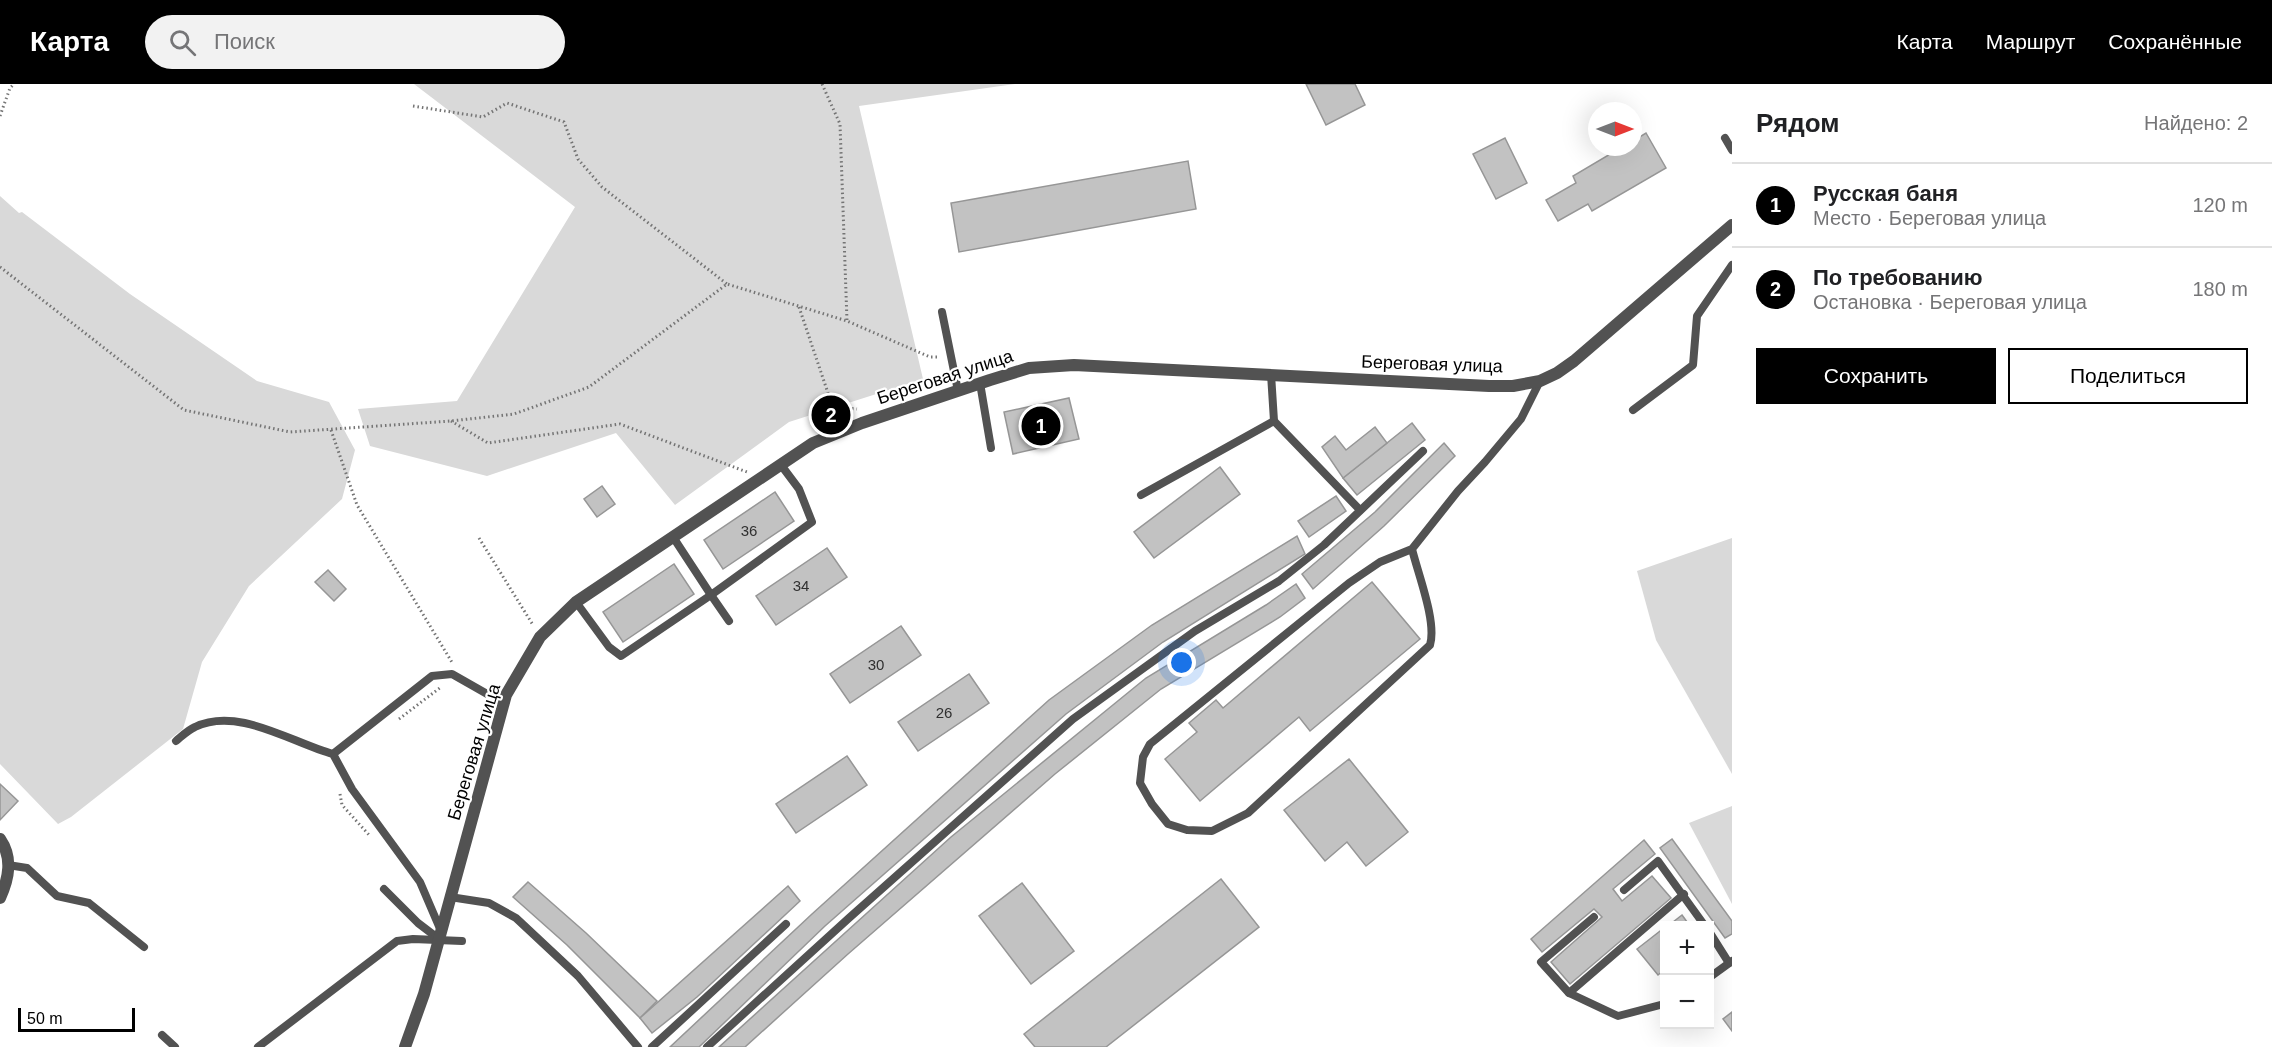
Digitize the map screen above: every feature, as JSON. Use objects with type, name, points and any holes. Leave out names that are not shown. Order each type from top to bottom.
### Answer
[{"type":"street","name":"Береговая улица","points":[[405,1047],[424,994],[503,704],[540,637],[576,602],[813,444],[862,423],[980,383],[1029,369],[1074,365],[1489,386],[1513,386],[1540,381],[1574,361],[1732,225]]},
{"type":"street","points":[[0,839],[8,854],[8,882],[0,898]]},
{"type":"lane","points":[[1725,138],[1732,150]]},
{"type":"lane","points":[[1633,410],[1693,366],[1697,316],[1732,265]]},
{"type":"lane","points":[[942,312],[958,391]]},
{"type":"lane","points":[[1271,374],[1274,421],[1360,510]]},
{"type":"lane","points":[[1412,549],[1431,621],[1430,645],[1248,813],[1212,831],[1187,830],[1168,824],[1152,804],[1140,783],[1143,757],[1150,744],[1349,583],[1380,562],[1412,549],[1521,418],[1540,381]]},
{"type":"lane","points":[[980,383],[991,448]]},
{"type":"lane","points":[[1141,495],[1274,421]]},
{"type":"lane","points":[[707,1047],[1073,719],[1196,631],[1279,581],[1324,545],[1423,451]]},
{"type":"lane","points":[[576,602],[609,647],[621,656],[812,522],[799,489],[781,465]]},
{"type":"lane","points":[[673,537],[729,621]]},
{"type":"lane","points":[[333,754],[432,676],[452,674],[503,704]]},
{"type":"lane","points":[[176,741],[195,726],[220,721],[242,722],[333,754],[352,789],[420,882],[440,935]]},
{"type":"lane","points":[[1624,890],[1658,861],[1702,921]]},
{"type":"lane","points":[[8,865],[27,868],[57,896],[89,903],[144,947]]},
{"type":"lane","points":[[384,889],[418,923],[440,935],[462,941]]},
{"type":"lane","points":[[1569,993],[1684,894]]},
{"type":"lane","points":[[450,897],[489,903],[516,918],[578,976],[638,1047]]},
{"type":"lane","points":[[1594,916],[1541,962],[1569,993],[1618,1016],[1660,1005]]},
{"type":"lane","points":[[652,1047],[786,924]]},
{"type":"lane","points":[[258,1047],[397,941],[440,935]]},
{"type":"lane","points":[[1713,975],[1731,962],[1714,939]]},
{"type":"lane","points":[[162,1035],[175,1047]]},
{"type":"path","points":[[0,116],[10,88],[14,84]]},
{"type":"path","points":[[822,84],[840,124],[847,321]]},
{"type":"path","points":[[413,106],[483,117],[507,103],[564,122],[578,159],[602,186],[727,284],[847,321],[930,357],[951,356]]},
{"type":"path","points":[[0,267],[184,410],[291,432],[452,421],[514,414],[589,387],[727,284]]},
{"type":"path","points":[[799,307],[830,399],[846,408],[857,409]]},
{"type":"path","points":[[452,421],[488,443],[620,424],[762,478]]},
{"type":"path","points":[[331,430],[357,505],[454,666],[452,674],[436,693],[395,722]]},
{"type":"path","points":[[479,538],[540,637]]},
{"type":"path","points":[[341,769],[338,786],[342,805],[374,841]]},
{"type":"shaded area","points":[[414,84],[1015,84],[859,106],[923,379],[789,422],[675,505],[616,433],[487,476],[370,446],[358,409],[457,401],[575,207]]},
{"type":"shaded area","points":[[0,196],[19,213],[22,212],[130,294],[257,381],[329,402],[355,450],[342,499],[249,586],[202,662],[183,729],[71,817],[58,824],[0,764]]},
{"type":"shaded area","points":[[1732,538],[1732,774],[1656,640],[1637,571]]},
{"type":"shaded area","points":[[1732,806],[1732,904],[1689,823]]},
{"type":"building","points":[[1306,84],[1355,84],[1365,105],[1326,125]]},
{"type":"building","points":[[1646,133],[1666,168],[1592,211],[1588,204],[1558,221],[1546,200],[1576,183],[1573,176],[1607,156],[1642,156],[1642,135]]},
{"type":"building","points":[[1505,138],[1527,183],[1496,199],[1473,154]]},
{"type":"building","points":[[1188,161],[1196,209],[959,252],[951,203]]},
{"type":"building","points":[[1069,398],[1079,439],[1013,454],[1004,412]]},
{"type":"building","points":[[1412,423],[1425,440],[1357,495],[1343,478]]},
{"type":"building","points":[[1375,427],[1387,443],[1343,478],[1322,447],[1335,436],[1346,450]]},
{"type":"building","points":[[1444,443],[1455,456],[1384,526],[1313,589],[1302,574],[1375,512]]},
{"type":"building","points":[[1220,467],[1240,494],[1154,558],[1134,532]]},
{"type":"building","points":[[602,486],[615,504],[597,517],[584,499]]},
{"type":"building","points":[[775,492],[794,521],[723,569],[704,540]]},
{"type":"building","points":[[1336,496],[1346,511],[1309,537],[1298,521]]},
{"type":"building","points":[[1297,536],[1305,554],[1163,642],[1066,714],[825,926],[699,1047],[670,1047],[812,914],[1049,700],[1152,625]]},
{"type":"building","points":[[827,548],[847,577],[776,625],[756,596]]},
{"type":"building","points":[[674,564],[694,594],[623,642],[603,612]]},
{"type":"building","points":[[328,570],[346,589],[334,601],[315,582]]},
{"type":"building","points":[[1372,582],[1420,639],[1310,731],[1299,717],[1200,801],[1165,759],[1197,732],[1189,723],[1216,700],[1223,708]]},
{"type":"building","points":[[1296,584],[1305,598],[1280,617],[1161,689],[1055,774],[745,1047],[719,1047],[951,837],[1146,678],[1266,605]]},
{"type":"building","points":[[901,626],[921,655],[850,703],[830,674]]},
{"type":"building","points":[[969,674],[989,703],[918,751],[898,722]]},
{"type":"building","points":[[847,756],[867,785],[796,833],[776,804]]},
{"type":"building","points":[[1349,759],[1408,832],[1366,866],[1347,842],[1325,861],[1284,810]]},
{"type":"building","points":[[0,784],[18,801],[0,820]]},
{"type":"building","points":[[1672,839],[1732,921],[1732,934],[1725,938],[1660,848]]},
{"type":"building","points":[[1644,840],[1655,854],[1613,889],[1622,901],[1652,876],[1671,898],[1570,984],[1551,962],[1602,917],[1594,909],[1542,952],[1531,939]]},
{"type":"building","points":[[1221,879],[1259,927],[1106,1047],[1035,1047],[1024,1034]]},
{"type":"building","points":[[528,882],[586,933],[657,1001],[640,1018],[567,945],[513,897]]},
{"type":"building","points":[[1022,883],[1074,951],[1031,984],[979,916]]},
{"type":"building","points":[[788,886],[800,901],[697,997],[652,1033],[640,1018]]},
{"type":"building","points":[[1682,915],[1686,921],[1674,921]]},
{"type":"building","points":[[1660,931],[1660,973],[1658,975],[1637,949]]},
{"type":"building","points":[[1732,1012],[1732,1031],[1723,1019]]},
{"type":"place","name":"По требованию","points":[[831,415]]},
{"type":"place","name":"Русская баня","points":[[1041,426]]}]
